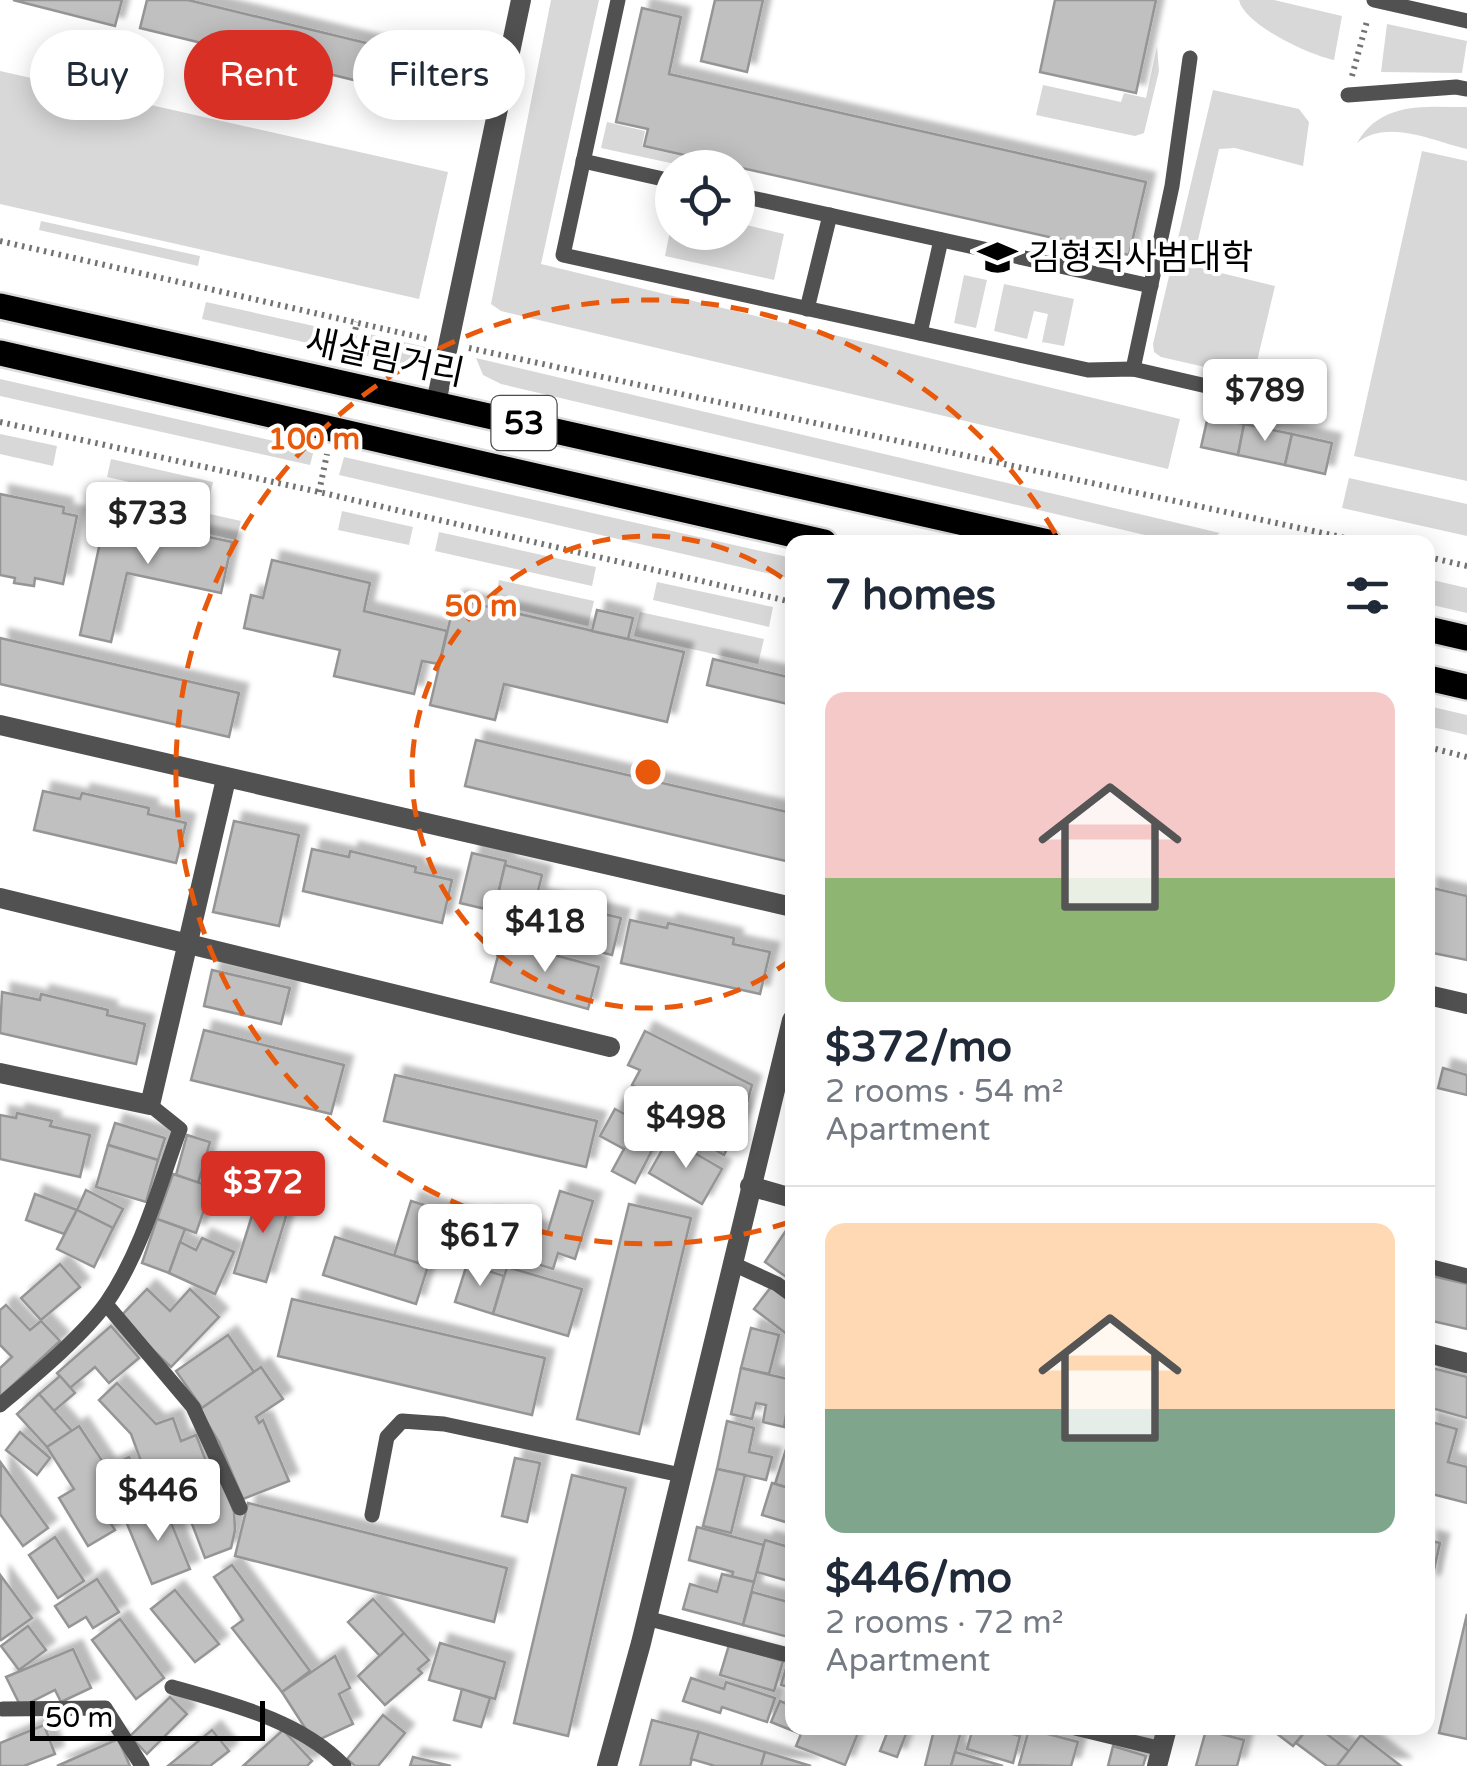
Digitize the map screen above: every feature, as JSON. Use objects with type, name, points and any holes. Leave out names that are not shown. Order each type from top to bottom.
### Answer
[{"type":"main road","name":"새살림거리","points":[[0,306],[1017,535]]},
{"type":"main road","name":"53","points":[[0,353],[793,535]]},
{"type":"main road","points":[[1435,631],[1467,638]]},
{"type":"main road","points":[[1435,680],[1467,687]]},
{"type":"street","points":[[436,403],[521,0]]},
{"type":"street","points":[[0,726],[785,904]]},
{"type":"street","points":[[0,1073],[150,1104],[226,779]]},
{"type":"street","points":[[0,898],[610,1048]]},
{"type":"street","points":[[1435,997],[1467,1004]]},
{"type":"street","points":[[606,1766],[646,1618],[785,1048]]},
{"type":"street","points":[[750,1186],[785,1196]]},
{"type":"street","points":[[1435,1355],[1467,1363]]},
{"type":"lane","points":[[618,0],[563,255],[1088,370],[1133,370],[1276,402]]},
{"type":"lane","points":[[1374,0],[1467,20]]},
{"type":"lane","points":[[1133,370],[1172,186],[1190,58]]},
{"type":"lane","points":[[1348,96],[1456,86],[1467,89]]},
{"type":"lane","points":[[583,161],[655,177]]},
{"type":"lane","points":[[755,199],[1151,286]]},
{"type":"lane","points":[[807,309],[830,216]]},
{"type":"lane","points":[[920,333],[941,240]]},
{"type":"lane","points":[[0,1405],[106,1304],[128,1264],[180,1128],[150,1104]]},
{"type":"lane","points":[[732,1263],[785,1290]]},
{"type":"lane","points":[[1435,1268],[1467,1276]]},
{"type":"lane","points":[[106,1304],[193,1407],[240,1508]]},
{"type":"lane","points":[[372,1515],[387,1437],[402,1421],[444,1424],[681,1476]]},
{"type":"lane","points":[[646,1618],[785,1654]]},
{"type":"lane","points":[[172,1687],[295,1729],[344,1766]]},
{"type":"lane","points":[[2,1709],[105,1708],[142,1766]]},
{"type":"lane","points":[[1095,1735],[1160,1758]]},
{"type":"path","points":[[1356,64],[1368,17]]},
{"type":"path","points":[[0,240],[450,344],[1332,535]]},
{"type":"path","points":[[0,422],[785,600]]},
{"type":"path","points":[[1435,559],[1467,566]]},
{"type":"path","points":[[1435,749],[1467,756]]},
{"type":"shaded area","points":[[551,0],[599,0],[541,264],[1180,419],[1168,469],[501,311],[491,304]]},
{"type":"shaded area","points":[[1239,0],[1274,0],[1342,16],[1334,60],[1265,29]]},
{"type":"shaded area","points":[[1387,24],[1467,41],[1462,73],[1381,72]]},
{"type":"shaded area","points":[[1157,46],[1159,71],[1144,133],[1135,136],[1036,115],[1043,85],[1121,102],[1124,93],[1146,98]]},
{"type":"shaded area","points":[[0,71],[30,78],[30,120],[164,120],[164,108],[184,112],[184,120],[217,120],[448,172],[419,299],[0,204]]},
{"type":"shaded area","points":[[1213,90],[1299,109],[1309,122],[1303,166],[1235,148],[1219,149],[1192,266],[1275,286],[1253,378],[1161,357],[1154,352]]},
{"type":"shaded area","points":[[1420,107],[1467,107],[1467,149],[1396,132],[1382,132],[1357,143],[1367,129],[1391,113]]},
{"type":"shaded area","points":[[607,122],[645,131],[642,147],[655,150],[655,160],[601,148]]},
{"type":"shaded area","points":[[1422,151],[1467,161],[1467,481],[1354,456]]},
{"type":"shaded area","points":[[41,221],[200,256],[198,266],[39,230]]},
{"type":"shaded area","points":[[755,227],[784,234],[774,280],[665,256],[666,250],[755,250]]},
{"type":"shaded area","points":[[964,275],[987,280],[976,328],[954,323]]},
{"type":"shaded area","points":[[1004,284],[1074,299],[1064,346],[1042,342],[1048,314],[1034,311],[1027,339],[994,331]]},
{"type":"shaded area","points":[[206,302],[341,332],[338,350],[202,319]]},
{"type":"shaded area","points":[[369,334],[438,350],[422,362],[394,363],[364,355]]},
{"type":"shaded area","points":[[476,358],[1220,533],[1145,535],[501,384],[483,375]]},
{"type":"shaded area","points":[[0,379],[314,450],[310,465],[0,396]]},
{"type":"shaded area","points":[[0,434],[57,446],[53,466],[0,454]]},
{"type":"shaded area","points":[[344,457],[785,556],[785,577],[339,475]]},
{"type":"shaded area","points":[[111,459],[213,482],[209,500],[107,477]]},
{"type":"shaded area","points":[[1349,478],[1467,504],[1467,536],[1342,508]]},
{"type":"shaded area","points":[[125,495],[241,521],[236,540],[121,514]]},
{"type":"shaded area","points":[[342,511],[413,527],[409,545],[338,530]]},
{"type":"shaded area","points":[[439,532],[596,567],[592,586],[435,551]]},
{"type":"shaded area","points":[[499,580],[594,601],[588,626],[494,604]]},
{"type":"shaded area","points":[[1435,581],[1467,588],[1467,613],[1435,606]]},
{"type":"shaded area","points":[[657,582],[773,607],[769,627],[653,600]]},
{"type":"shaded area","points":[[640,612],[764,639],[758,664],[634,636]]},
{"type":"shaded area","points":[[1435,708],[1467,715],[1467,735],[1435,728]]},
{"type":"building","points":[[13,0],[122,0],[115,26]]},
{"type":"building","points":[[147,0],[188,0],[312,30],[184,30],[184,39],[164,34],[164,30],[140,28]]},
{"type":"building","points":[[715,0],[763,0],[747,72],[701,61]]},
{"type":"building","points":[[1055,0],[1156,0],[1136,93],[1040,72]]},
{"type":"building","points":[[642,8],[681,17],[669,74],[1146,182],[1129,255],[755,171],[755,150],[662,150],[644,146],[648,129],[616,122]]},
{"type":"building","points":[[333,35],[353,40],[353,80],[333,75]]},
{"type":"building","points":[[1208,416],[1244,424],[1238,455],[1201,447]]},
{"type":"building","points":[[1244,424],[1292,434],[1285,465],[1238,455]]},
{"type":"building","points":[[1292,434],[1332,443],[1325,474],[1285,465]]},
{"type":"building","points":[[0,494],[64,507],[63,513],[77,516],[63,584],[35,578],[34,586],[14,583],[15,578],[0,575]]},
{"type":"building","points":[[106,515],[232,542],[221,593],[127,573],[111,642],[80,635]]},
{"type":"building","points":[[272,560],[370,583],[364,611],[447,631],[439,664],[422,661],[414,694],[334,676],[340,650],[244,628],[251,595],[263,598]]},
{"type":"building","points":[[455,599],[684,652],[667,722],[504,684],[495,720],[430,705]]},
{"type":"building","points":[[597,610],[633,618],[628,639],[592,631]]},
{"type":"building","points":[[0,638],[239,693],[229,737],[0,684]]},
{"type":"building","points":[[713,659],[785,676],[785,703],[707,685]]},
{"type":"building","points":[[476,740],[785,811],[785,861],[465,786]]},
{"type":"building","points":[[43,791],[80,799],[82,793],[149,808],[148,814],[186,823],[176,863],[34,830]]},
{"type":"building","points":[[234,821],[299,835],[279,926],[213,912]]},
{"type":"building","points":[[312,849],[349,857],[350,851],[452,880],[442,923],[303,891]]},
{"type":"building","points":[[472,853],[506,861],[494,911],[460,903]]},
{"type":"building","points":[[505,865],[542,875],[531,920],[494,911]]},
{"type":"building","points":[[1435,889],[1467,896],[1467,960],[1435,953]]},
{"type":"building","points":[[537,898],[621,918],[612,955],[528,935]]},
{"type":"building","points":[[630,920],[667,928],[668,923],[734,938],[733,944],[770,952],[760,994],[621,963]]},
{"type":"building","points":[[502,941],[599,967],[588,1009],[491,982]]},
{"type":"building","points":[[212,970],[290,988],[281,1024],[204,1006]]},
{"type":"building","points":[[2,992],[40,1000],[41,994],[108,1010],[107,1015],[145,1024],[136,1064],[0,1033]]},
{"type":"building","points":[[204,1030],[344,1065],[331,1114],[191,1080]]},
{"type":"building","points":[[645,1031],[752,1085],[743,1117],[702,1096],[700,1100],[686,1094],[679,1108],[632,1085],[640,1070],[628,1065]]},
{"type":"building","points":[[1443,1068],[1467,1075],[1467,1095],[1438,1088]]},
{"type":"building","points":[[395,1075],[597,1121],[586,1167],[384,1121]]},
{"type":"building","points":[[719,1105],[743,1117],[724,1155],[683,1132],[697,1106],[713,1117]]},
{"type":"building","points":[[615,1109],[661,1133],[635,1183],[612,1171],[624,1149],[600,1136]]},
{"type":"building","points":[[17,1113],[90,1135],[80,1177],[0,1159],[0,1115],[16,1118]]},
{"type":"building","points":[[115,1123],[165,1138],[158,1160],[108,1145]]},
{"type":"building","points":[[187,1135],[210,1142],[198,1183],[176,1175]]},
{"type":"building","points":[[669,1138],[722,1169],[702,1204],[649,1173]]},
{"type":"building","points":[[108,1145],[158,1160],[146,1202],[96,1187]]},
{"type":"building","points":[[173,1174],[212,1187],[196,1233],[157,1219]]},
{"type":"building","points":[[86,1190],[123,1209],[113,1228],[77,1210]]},
{"type":"building","points":[[260,1190],[291,1200],[266,1282],[234,1273]]},
{"type":"building","points":[[560,1191],[593,1201],[575,1259],[558,1253],[553,1269],[479,1246],[488,1216],[547,1234]]},
{"type":"building","points":[[35,1194],[77,1210],[64,1234],[26,1220]]},
{"type":"building","points":[[411,1201],[445,1211],[428,1266],[394,1256]]},
{"type":"building","points":[[629,1204],[691,1218],[639,1434],[577,1419]]},
{"type":"building","points":[[77,1210],[113,1228],[94,1267],[57,1249]]},
{"type":"building","points":[[445,1211],[486,1224],[476,1254],[436,1241]]},
{"type":"building","points":[[157,1219],[185,1229],[169,1273],[142,1263]]},
{"type":"building","points":[[785,1232],[785,1276],[765,1262]]},
{"type":"building","points":[[335,1237],[428,1266],[416,1304],[323,1275]]},
{"type":"building","points":[[202,1238],[234,1252],[215,1294],[169,1273],[180,1242],[196,1250]]},
{"type":"building","points":[[60,1264],[80,1287],[41,1320],[21,1298]]},
{"type":"building","points":[[467,1264],[504,1276],[493,1314],[455,1302]]},
{"type":"building","points":[[507,1267],[582,1289],[568,1336],[493,1314]]},
{"type":"building","points":[[1435,1277],[1467,1284],[1467,1329],[1435,1322]]},
{"type":"building","points":[[771,1287],[785,1297],[785,1333],[754,1309]]},
{"type":"building","points":[[147,1289],[170,1311],[190,1289],[219,1317],[171,1367],[119,1318]]},
{"type":"building","points":[[292,1299],[545,1358],[532,1415],[278,1356]]},
{"type":"building","points":[[6,1305],[30,1330],[41,1321],[60,1341],[0,1397],[0,1368],[12,1357],[0,1345],[0,1310]]},
{"type":"building","points":[[111,1326],[139,1358],[109,1383],[95,1367],[70,1388],[57,1373]]},
{"type":"building","points":[[751,1328],[779,1335],[769,1374],[741,1368]]},
{"type":"building","points":[[228,1335],[254,1372],[202,1408],[176,1371]]},
{"type":"building","points":[[261,1367],[283,1399],[256,1417],[259,1423],[263,1420],[289,1481],[243,1499],[219,1442],[199,1410]]},
{"type":"building","points":[[741,1368],[785,1378],[784,1427],[763,1422],[766,1405],[756,1403],[752,1419],[731,1414]]},
{"type":"building","points":[[1435,1369],[1467,1377],[1467,1418],[1435,1409]]},
{"type":"building","points":[[60,1376],[75,1393],[54,1411],[39,1394]]},
{"type":"building","points":[[117,1383],[156,1424],[173,1418],[181,1441],[196,1435],[209,1469],[152,1491],[131,1434],[99,1400]]},
{"type":"building","points":[[39,1394],[72,1431],[47,1447],[17,1414]]},
{"type":"building","points":[[727,1421],[754,1428],[749,1452],[772,1457],[766,1480],[717,1469]]},
{"type":"building","points":[[1435,1423],[1457,1429],[1448,1462],[1467,1467],[1467,1503],[1435,1495]]},
{"type":"building","points":[[79,1426],[107,1468],[129,1457],[141,1481],[98,1503],[115,1530],[88,1546],[59,1498],[74,1489],[47,1447]]},
{"type":"building","points":[[20,1432],[50,1458],[37,1475],[6,1450]]},
{"type":"building","points":[[785,1452],[785,1487],[775,1484]]},
{"type":"building","points":[[515,1458],[540,1463],[527,1522],[502,1516]]},
{"type":"building","points":[[1,1463],[48,1528],[23,1546],[0,1514]]},
{"type":"building","points":[[216,1467],[234,1512],[235,1530],[231,1548],[205,1558],[176,1482]]},
{"type":"building","points":[[717,1469],[745,1475],[731,1533],[703,1526]]},
{"type":"building","points":[[572,1475],[626,1488],[568,1736],[514,1723]]},
{"type":"building","points":[[772,1483],[785,1487],[785,1522],[762,1515]]},
{"type":"building","points":[[163,1503],[190,1569],[152,1584],[125,1519]]},
{"type":"building","points":[[248,1503],[507,1568],[494,1622],[235,1556]]},
{"type":"building","points":[[697,1527],[764,1545],[754,1582],[689,1560]]},
{"type":"building","points":[[55,1537],[84,1581],[58,1598],[29,1555]]},
{"type":"building","points":[[765,1540],[785,1546],[785,1580],[757,1572]]},
{"type":"building","points":[[232,1565],[310,1671],[282,1692],[232,1628],[243,1620],[214,1577]]},
{"type":"building","points":[[722,1574],[754,1582],[743,1625],[683,1609],[690,1584],[717,1592]]},
{"type":"building","points":[[1,1576],[32,1618],[1,1640],[0,1639]]},
{"type":"building","points":[[97,1579],[119,1612],[93,1628],[86,1617],[69,1627],[55,1606]]},
{"type":"building","points":[[175,1590],[219,1644],[195,1662],[151,1609]]},
{"type":"building","points":[[752,1592],[785,1601],[785,1636],[743,1625]]},
{"type":"building","points":[[373,1599],[404,1633],[380,1656],[348,1622]]},
{"type":"building","points":[[1467,1614],[1467,1739],[1439,1733]]},
{"type":"building","points":[[120,1619],[164,1678],[136,1699],[92,1640]]},
{"type":"building","points":[[28,1626],[46,1650],[19,1670],[1,1646]]},
{"type":"building","points":[[404,1633],[429,1660],[418,1669],[422,1673],[385,1705],[358,1676]]},
{"type":"building","points":[[440,1643],[505,1662],[495,1699],[429,1680]]},
{"type":"building","points":[[729,1645],[783,1661],[774,1691],[720,1675]]},
{"type":"building","points":[[73,1649],[91,1688],[61,1702],[55,1690],[21,1707],[6,1677]]},
{"type":"building","points":[[335,1656],[350,1688],[339,1694],[353,1724],[314,1742],[282,1692]]},
{"type":"building","points":[[691,1678],[724,1689],[726,1682],[775,1698],[767,1722],[722,1707],[720,1713],[683,1701]]},
{"type":"building","points":[[462,1689],[490,1698],[481,1727],[454,1720]]},
{"type":"building","points":[[170,1697],[187,1714],[147,1754],[130,1736]]},
{"type":"building","points":[[780,1701],[785,1703],[785,1728],[771,1722]]},
{"type":"building","points":[[383,1715],[405,1733],[378,1766],[355,1766],[347,1759]]},
{"type":"building","points":[[652,1720],[699,1732],[690,1766],[640,1766]]},
{"type":"building","points":[[44,1725],[55,1754],[24,1766],[0,1766],[0,1743]]},
{"type":"building","points":[[212,1730],[229,1751],[210,1766],[169,1765]]},
{"type":"building","points":[[283,1730],[312,1761],[307,1766],[243,1766]]},
{"type":"building","points":[[699,1732],[765,1752],[761,1766],[715,1766],[691,1759]]},
{"type":"building","points":[[801,1735],[857,1735],[845,1765],[796,1746]]},
{"type":"building","points":[[886,1735],[906,1735],[897,1757],[880,1751]]},
{"type":"building","points":[[933,1735],[960,1735],[951,1766],[925,1766]]},
{"type":"building","points":[[971,1735],[1020,1736],[1013,1763],[967,1749]]},
{"type":"building","points":[[1027,1735],[1052,1735],[1078,1742],[1071,1766],[1019,1765]]},
{"type":"building","points":[[1128,1735],[1159,1735],[1156,1745]]},
{"type":"building","points":[[1205,1735],[1244,1740],[1237,1766],[1196,1766]]},
{"type":"building","points":[[1279,1735],[1302,1735],[1293,1746]]},
{"type":"building","points":[[1302,1735],[1328,1735],[1349,1751],[1337,1766],[1327,1766],[1296,1743]]},
{"type":"building","points":[[1361,1735],[1401,1766],[1337,1766]]},
{"type":"building","points":[[118,1739],[130,1766],[57,1766]]},
{"type":"building","points":[[1113,1746],[1146,1756],[1143,1766],[1108,1766]]},
{"type":"building","points":[[765,1752],[811,1766],[761,1766]]},
{"type":"building","points":[[955,1752],[1003,1766],[951,1766]]},
{"type":"building","points":[[413,1757],[451,1766],[410,1766]]},
{"type":"place","name":"김형직사범대학","points":[[998,257]]}]
